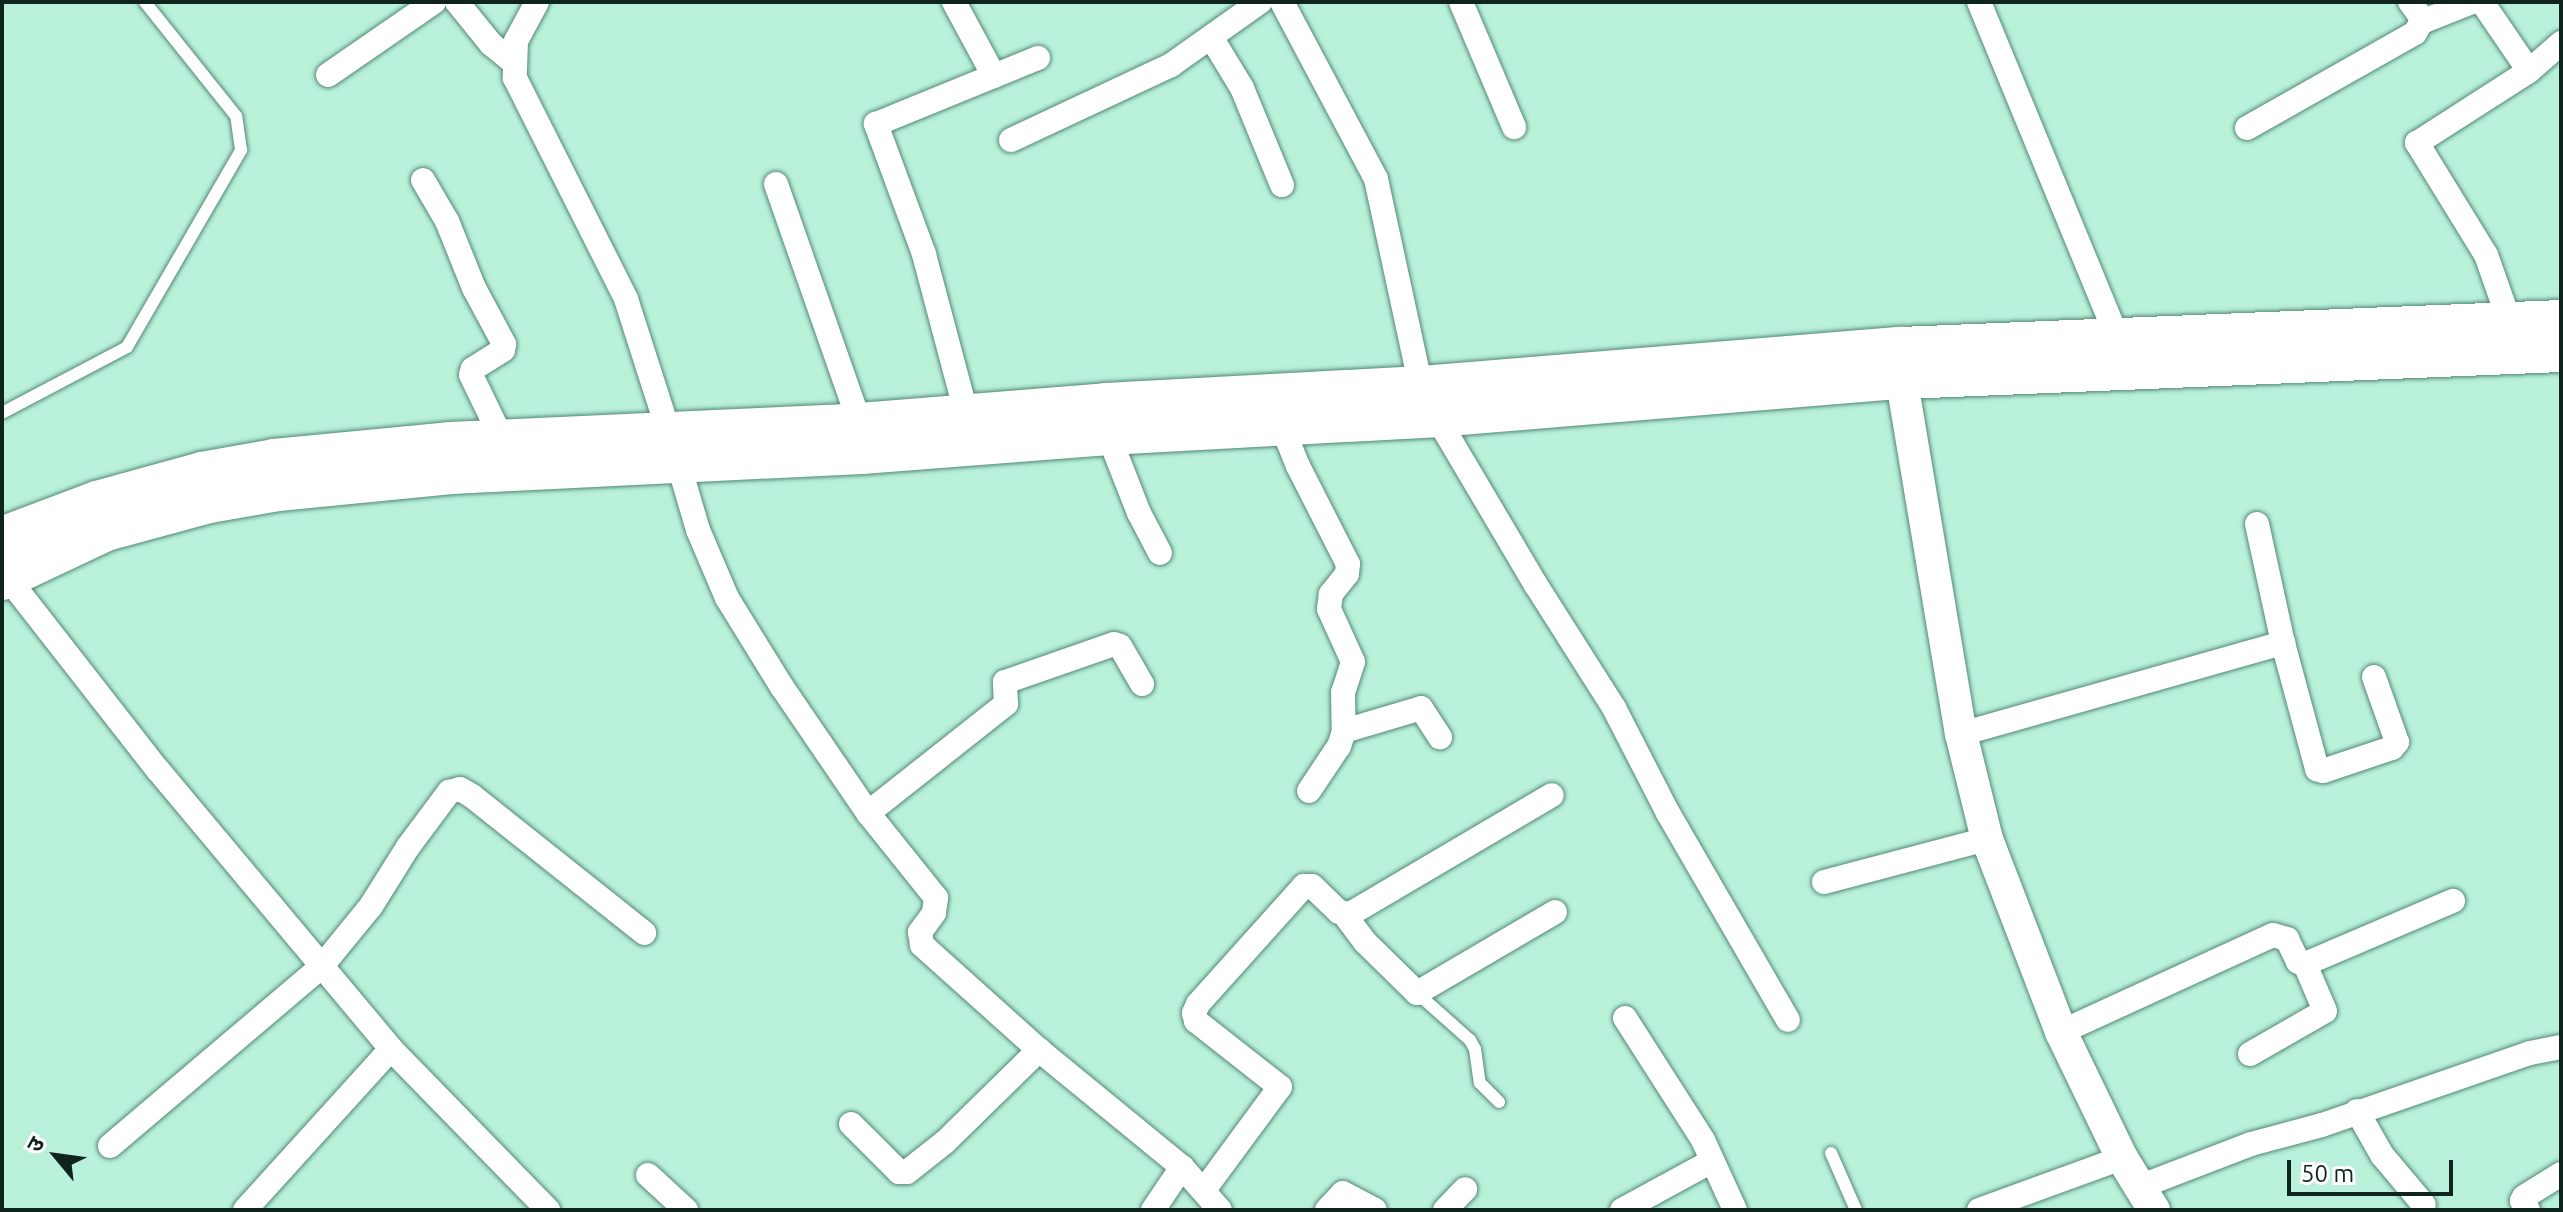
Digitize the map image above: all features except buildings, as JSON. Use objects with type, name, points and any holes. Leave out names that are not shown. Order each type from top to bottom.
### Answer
[{"type":"highway","points":[[4,565],[106,530],[209,502],[278,490],[673,448],[860,424],[1106,404],[1429,401],[1899,363],[2118,340],[2561,321]]},
{"type":"highway","points":[[1899,363],[2561,351]]},
{"type":"highway","points":[[4,565],[97,502],[202,473],[274,460],[449,443],[503,441],[862,453],[1281,424],[1429,401]]},
{"type":"street","points":[[328,75],[434,2]]},
{"type":"street","points":[[457,2],[491,44],[513,62]]},
{"type":"street","points":[[537,2],[516,41],[513,62],[515,78],[626,299],[698,530],[727,598],[782,687],[868,813],[936,898],[934,913],[920,932],[922,945],[1039,1050],[1182,1167],[1220,1210]]},
{"type":"street","points":[[954,2],[994,76]]},
{"type":"street","points":[[1011,140],[1171,65],[1260,2]]},
{"type":"street","points":[[1282,2],[1376,179],[1429,401],[1536,585],[1614,708],[1668,813],[1788,1020]]},
{"type":"street","points":[[1461,2],[1514,127]]},
{"type":"street","points":[[1979,2],[2118,340]]},
{"type":"street","points":[[2247,128],[2415,33],[2416,11],[2472,2]]},
{"type":"street","points":[[2482,2],[2529,71]]},
{"type":"street","points":[[1211,37],[1242,88],[1282,185]]},
{"type":"street","points":[[2510,323],[2486,255],[2417,143],[2529,71],[2561,43]]},
{"type":"street","points":[[967,416],[924,254],[876,124],[1038,58]]},
{"type":"street","points":[[423,180],[447,221],[474,288],[504,344],[503,350],[473,369],[471,375],[503,441]]},
{"type":"street","points":[[776,184],[860,424]]},
{"type":"street","points":[[1899,363],[1961,734],[1987,839],[2061,1032],[2122,1158],[2146,1198],[2251,1144],[2322,1125],[2530,1053],[2561,1047]]},
{"type":"street","points":[[1281,424],[1298,466],[1348,564],[1347,574],[1331,594],[1329,609],[1353,662],[1343,692],[1344,731],[1339,746],[1309,791]]},
{"type":"street","points":[[1108,434],[1139,513],[1160,553]]},
{"type":"street","points":[[2257,524],[2283,643],[2317,769],[2323,771],[2392,748],[2397,742],[2374,677]]},
{"type":"street","points":[[4,565],[158,770],[391,1049],[548,1210]]},
{"type":"street","points":[[1961,734],[2283,643]]},
{"type":"street","points":[[868,813],[1006,704],[1005,682],[1114,644],[1120,646],[1142,684]]},
{"type":"street","points":[[1344,731],[1421,708],[1440,737]]},
{"type":"street","points":[[110,1146],[322,966],[371,906],[408,847],[449,792],[460,789],[644,933]]},
{"type":"street","points":[[1344,914],[1383,897],[1552,795]]},
{"type":"street","points":[[1824,882],[1987,839]]},
{"type":"street","points":[[1204,1190],[1280,1087],[1196,1021],[1194,1013],[1304,886],[1312,886],[1344,914],[1365,942],[1417,993],[1555,912]]},
{"type":"street","points":[[2061,1032],[2273,935],[2287,939],[2298,962],[2305,964],[2453,901]]},
{"type":"street","points":[[2250,1054],[2325,1011],[2305,964]]},
{"type":"street","points":[[1625,1018],[1703,1140],[1735,1210]]},
{"type":"street","points":[[245,1210],[391,1049]]},
{"type":"street","points":[[851,1124],[899,1172],[907,1172],[945,1142],[1039,1050]]},
{"type":"street","points":[[2357,1111],[2382,1155],[2424,1205]]},
{"type":"street","points":[[1979,1210],[2122,1158]]},
{"type":"street","points":[[1622,1210],[1712,1161]]},
{"type":"street","points":[[1153,1210],[1182,1167]]},
{"type":"street","points":[[2528,1210],[2522,1201],[2524,1197],[2561,1174]]},
{"type":"street","points":[[648,1175],[686,1210]]},
{"type":"street","points":[[1445,1210],[1465,1189]]},
{"type":"street","points":[[1327,1210],[1343,1193],[1375,1210]]},
{"type":"lane","points":[[2,413],[127,347],[241,150],[236,116],[145,2]]},
{"type":"lane","points":[[1417,993],[1470,1040],[1475,1049],[1480,1083],[1499,1102]]},
{"type":"lane","points":[[1831,1153],[1856,1210]]}]
